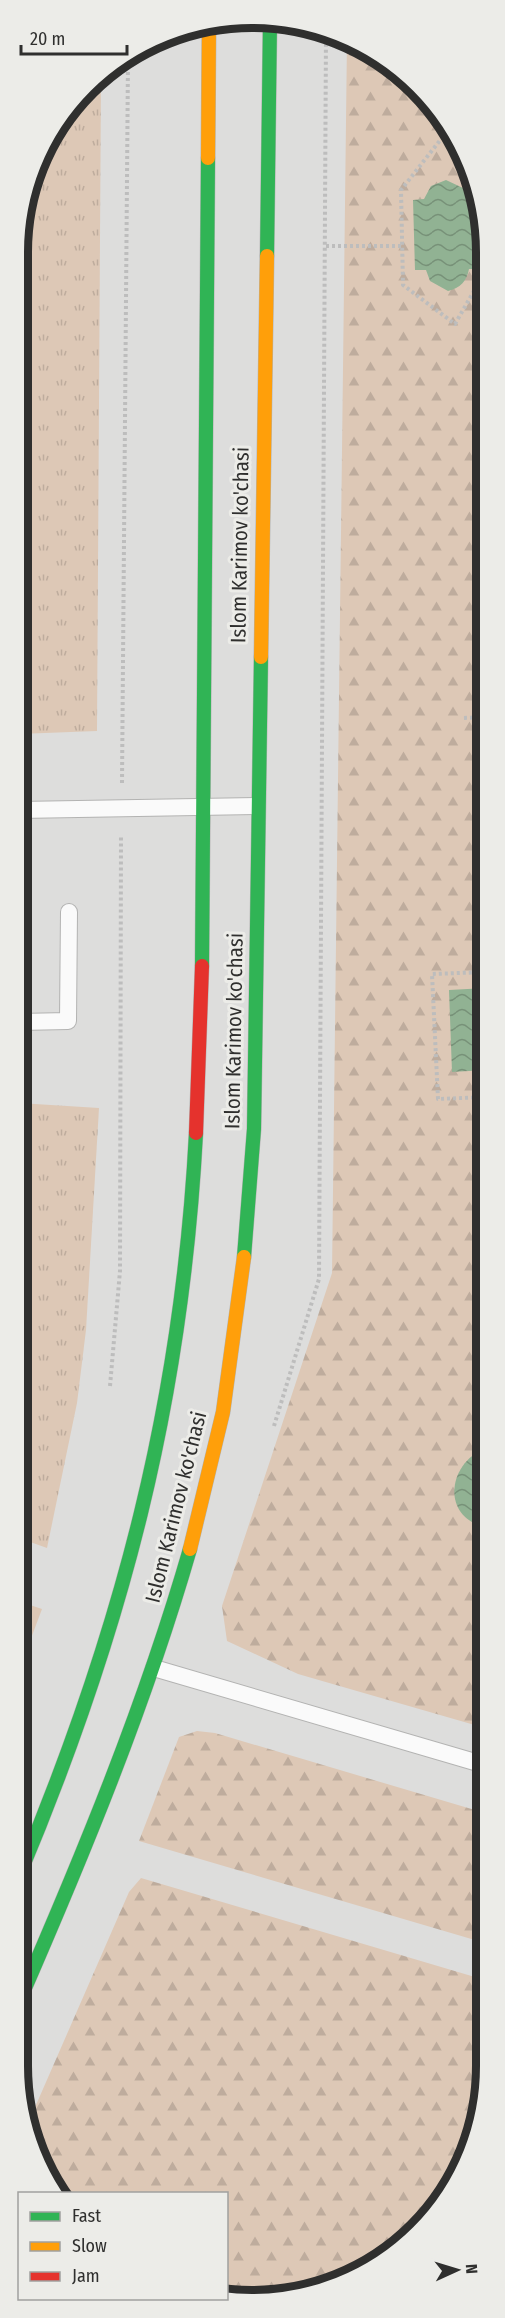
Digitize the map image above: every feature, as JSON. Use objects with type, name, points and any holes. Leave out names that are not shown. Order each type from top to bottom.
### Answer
[{"type":"main road","name":"Islom Karimov ko'chasi","points":[[28,1981],[107,1797],[154,1668],[186,1563],[214,1452],[242,1290],[254,1129],[270,29]]},
{"type":"main road","name":"Islom Karimov ko'chasi","points":[[28,1853],[109,1655],[152,1474],[183,1290],[196,1129],[204,807],[209,33]]},
{"type":"main road","points":[[134,1662],[154,1668]]},
{"type":"lane","points":[[28,810],[257,806]]},
{"type":"lane","points":[[28,1022],[68,1021],[69,912]]},
{"type":"lane","points":[[154,1668],[476,1762]]},
{"type":"path","points":[[274,1426],[319,1279],[326,40]]},
{"type":"path","points":[[110,1386],[120,1271],[121,808],[128,66]]},
{"type":"path","points":[[443,136],[401,190],[403,285],[455,324],[476,287]]},
{"type":"path","points":[[326,246],[403,246]]},
{"type":"path","points":[[464,718],[476,717]]},
{"type":"path","points":[[476,972],[432,974],[438,1099],[476,1097]]},
{"type":"green space","points":[[347,50],[377,66],[400,84],[439,128],[465,180],[475,223],[476,1725],[298,1674],[227,1641],[222,1606],[332,1273]]},
{"type":"green space","points":[[101,88],[97,731],[28,734],[28,252],[30,223],[40,180],[66,128]]},
{"type":"green space","points":[[28,1104],[99,1108],[86,1330],[77,1403],[47,1548],[28,1541]]},
{"type":"green space","points":[[28,1604],[42,1609],[28,1646]]},
{"type":"green space","points":[[197,1731],[215,1733],[476,1810],[476,1940],[139,1841],[179,1737]]},
{"type":"green space","points":[[141,1878],[476,1977],[475,2095],[465,2138],[446,2178],[430,2202],[411,2224],[377,2252],[352,2266],[310,2282],[282,2288],[252,2290],[228,2288],[228,2192],[68,2192],[66,2190],[40,2138],[33,2111],[129,1892]]},
{"type":"water","points":[[446,180],[463,188],[467,199],[470,199],[475,223],[476,269],[469,269],[462,283],[448,291],[430,281],[426,270],[415,270],[413,200],[424,199],[431,186]]},
{"type":"water","points":[[476,989],[476,1071],[452,1072],[449,990]]},
{"type":"water","points":[[476,1453],[476,1523],[461,1513],[454,1489],[463,1465]]},
{"type":"traffic: fast","points":[[267,256],[270,29]]},
{"type":"traffic: fast","points":[[202,966],[208,158]]},
{"type":"traffic: fast","points":[[244,1257],[254,1129],[261,657]]},
{"type":"traffic: fast","points":[[28,1853],[88,1695],[141,1514],[161,1422],[177,1328],[189,1232],[196,1133]]},
{"type":"traffic: fast","points":[[28,1981],[112,1779],[153,1665],[190,1549]]},
{"type":"traffic: slow","points":[[208,158],[209,33]]},
{"type":"traffic: slow","points":[[261,657],[267,256]]},
{"type":"traffic: slow","points":[[190,1549],[223,1412],[244,1257]]},
{"type":"traffic: jam","points":[[196,1133],[202,966]]}]
